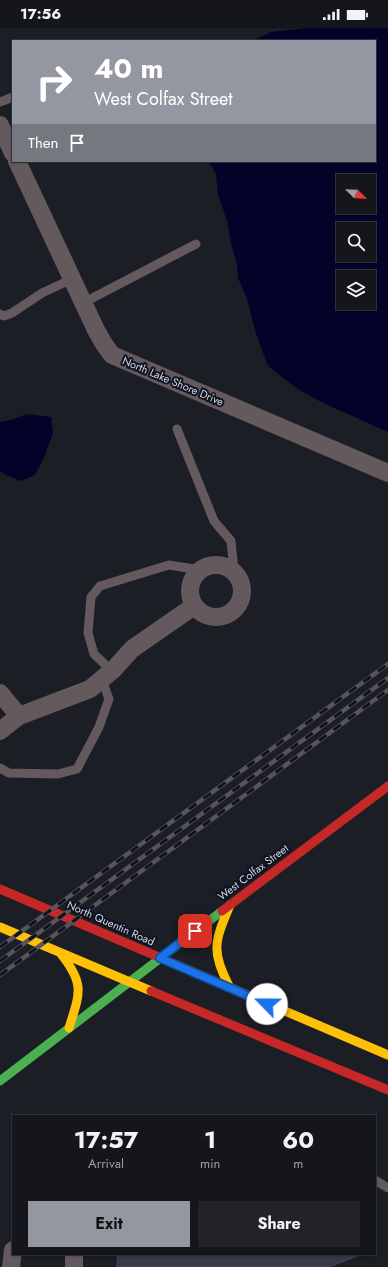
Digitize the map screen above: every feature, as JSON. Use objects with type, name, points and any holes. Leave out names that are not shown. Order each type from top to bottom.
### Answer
[{"type":"main road","name":"West Colfax Street","points":[[0,1081],[388,786]]},
{"type":"main road","name":"North Quentin Road","points":[[0,889],[388,1055]]},
{"type":"main road","points":[[230,905],[216,944],[220,969],[230,988]]},
{"type":"main road","points":[[0,927],[61,954],[388,1090]]},
{"type":"main road","points":[[61,954],[72,966],[80,987],[78,1000],[69,1028]]},
{"type":"street","points":[[0,125],[12,151]]},
{"type":"street","name":"North Lake Shore Drive","points":[[17,162],[83,303],[104,344],[112,355],[388,473]]},
{"type":"street","points":[[221,564],[234,571],[241,580],[243,595],[235,609],[221,617],[212,617],[204,614],[194,606],[190,596],[190,586],[195,575],[200,570],[209,565],[221,564]]},
{"type":"street","points":[[0,731],[19,716],[90,689],[107,675],[132,649],[194,606]]},
{"type":"street","points":[[0,693],[19,716]]},
{"type":"street","points":[[11,1267],[12,1255]]},
{"type":"street","points":[[74,1255],[74,1267]]},
{"type":"lane","points":[[0,102],[12,97]]},
{"type":"lane","points":[[83,303],[196,244]]},
{"type":"lane","points":[[0,314],[4,316],[12,313],[33,298],[72,279]]},
{"type":"lane","points":[[177,429],[214,521],[231,541],[234,571]]},
{"type":"lane","points":[[0,768],[9,773],[51,774],[58,774],[76,769],[99,726],[109,699],[107,675],[94,654],[88,633],[91,597],[100,586],[169,565],[200,570]]},
{"type":"lane","points":[[376,1181],[388,1188]]},
{"type":"water","points":[[306,28],[388,28],[388,432],[323,403],[296,388],[268,366],[256,334],[247,299],[238,278],[237,264],[231,244],[227,220],[218,195],[216,174],[209,162],[376,162],[376,40],[254,40],[271,32]]},
{"type":"water","points":[[27,414],[51,417],[53,433],[43,460],[35,475],[21,481],[0,471],[0,422],[11,420]]},
{"type":"building","points":[[118,1255],[357,1256],[329,1267],[117,1267]]},
{"type":"railway","points":[[0,947],[388,664]]},
{"type":"railway","points":[[0,961],[388,678]]},
{"type":"railway","points":[[0,975],[388,690]]},
{"type":"traffic: fast","points":[[0,1081],[222,911]]},
{"type":"traffic: slow","points":[[230,905],[218,938],[217,946],[217,955],[230,988]]},
{"type":"traffic: slow","points":[[0,927],[151,991]]},
{"type":"traffic: slow","points":[[61,954],[74,973],[78,989],[76,1006],[69,1028]]},
{"type":"traffic: slow","points":[[224,985],[388,1055]]},
{"type":"traffic: jam","points":[[222,911],[388,786]]},
{"type":"traffic: jam","points":[[0,889],[224,985]]},
{"type":"traffic: jam","points":[[151,991],[388,1090]]},
{"type":"route","points":[[195,931],[160,958],[267,1004]]}]
